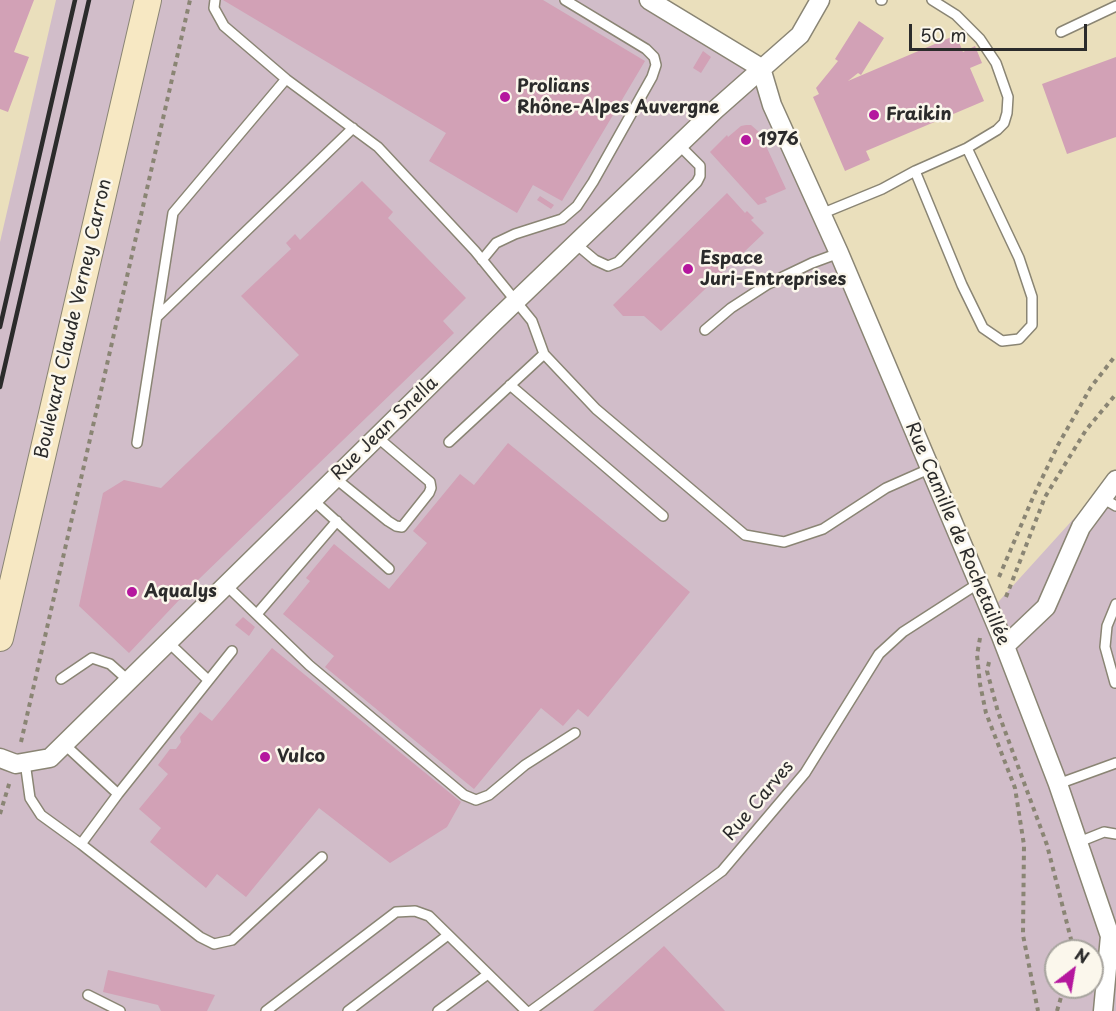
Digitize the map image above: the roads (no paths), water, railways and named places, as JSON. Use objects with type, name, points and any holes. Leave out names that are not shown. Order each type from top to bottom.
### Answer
[{"type":"main road","name":"Boulevard Claude Verney Carron","points":[[0,638],[148,0]]},
{"type":"street","points":[[649,0],[761,68]]},
{"type":"street","name":"Rue Jean Snella","points":[[14,762],[50,758],[576,244],[761,68],[800,35],[820,0]]},
{"type":"street","name":"Rue Camille de Rochetaillée","points":[[761,68],[772,105],[839,253],[996,623],[1058,784],[1110,936],[1103,1011]]},
{"type":"street","points":[[1005,646],[1046,607],[1081,527],[1109,502],[1116,480]]},
{"type":"lane","points":[[215,0],[214,8],[224,26],[286,79],[378,147],[482,260],[531,321],[544,354],[596,409],[745,535],[784,542],[823,529],[886,488],[929,469]]},
{"type":"lane","points":[[482,260],[496,243],[515,234],[562,219],[577,206],[652,77],[656,65],[654,57],[646,49],[565,0]]},
{"type":"lane","points":[[821,214],[882,189],[915,171],[967,148],[997,130],[1004,123],[1008,97],[996,63],[980,39],[957,15],[932,0]]},
{"type":"lane","points":[[1061,32],[1116,6]]},
{"type":"lane","points":[[136,443],[173,213],[286,79]]},
{"type":"lane","points":[[157,317],[352,129]]},
{"type":"lane","points":[[576,244],[595,260],[608,266],[618,262],[697,182],[700,176],[700,166],[679,145]]},
{"type":"lane","points":[[915,171],[962,285],[983,328],[1002,341],[1019,339],[1032,325],[1032,297],[1019,258],[967,148]]},
{"type":"lane","points":[[705,330],[730,308],[768,284],[839,253]]},
{"type":"lane","points":[[450,442],[544,354]]},
{"type":"lane","points":[[510,385],[663,516]]},
{"type":"lane","points":[[335,478],[388,521],[402,527],[429,493],[430,482],[377,437]]},
{"type":"lane","points":[[313,500],[389,568]]},
{"type":"lane","points":[[257,614],[337,521]]},
{"type":"lane","name":"Rue Carves","points":[[531,1011],[722,871],[805,773],[879,654],[903,632],[979,583]]},
{"type":"lane","points":[[226,585],[309,665],[464,795],[476,800],[489,795],[525,765],[574,733]]},
{"type":"lane","points":[[1115,682],[1106,647],[1107,626],[1116,604]]},
{"type":"lane","points":[[168,642],[208,680]]},
{"type":"lane","points":[[81,844],[232,651]]},
{"type":"lane","points":[[61,679],[92,658],[110,664],[129,681]]},
{"type":"lane","points":[[64,744],[118,794]]},
{"type":"lane","points":[[14,762],[40,814],[200,937],[214,944],[232,940],[322,857]]},
{"type":"lane","points":[[1058,784],[1116,763]]},
{"type":"lane","points":[[1078,842],[1104,832],[1116,834]]},
{"type":"lane","points":[[266,1011],[396,912],[416,911],[429,916],[526,1011]]},
{"type":"lane","points":[[348,1011],[448,935]]},
{"type":"lane","points":[[438,1011],[488,974]]},
{"type":"lane","points":[[88,995],[120,1011]]},
{"type":"railway","points":[[0,327],[75,0]]},
{"type":"railway","points":[[0,387],[89,0]]},
{"type":"place","name":"Prolians Rhône-Alpes Auvergne","points":[[505,97]]},
{"type":"place","name":"Fraikin","points":[[874,115]]},
{"type":"place","name":"1976","points":[[746,140]]},
{"type":"place","name":"Espace Juri-Entreprises","points":[[688,269]]},
{"type":"place","name":"Aqualys","points":[[132,592]]},
{"type":"place","name":"Vulco","points":[[265,757]]}]
